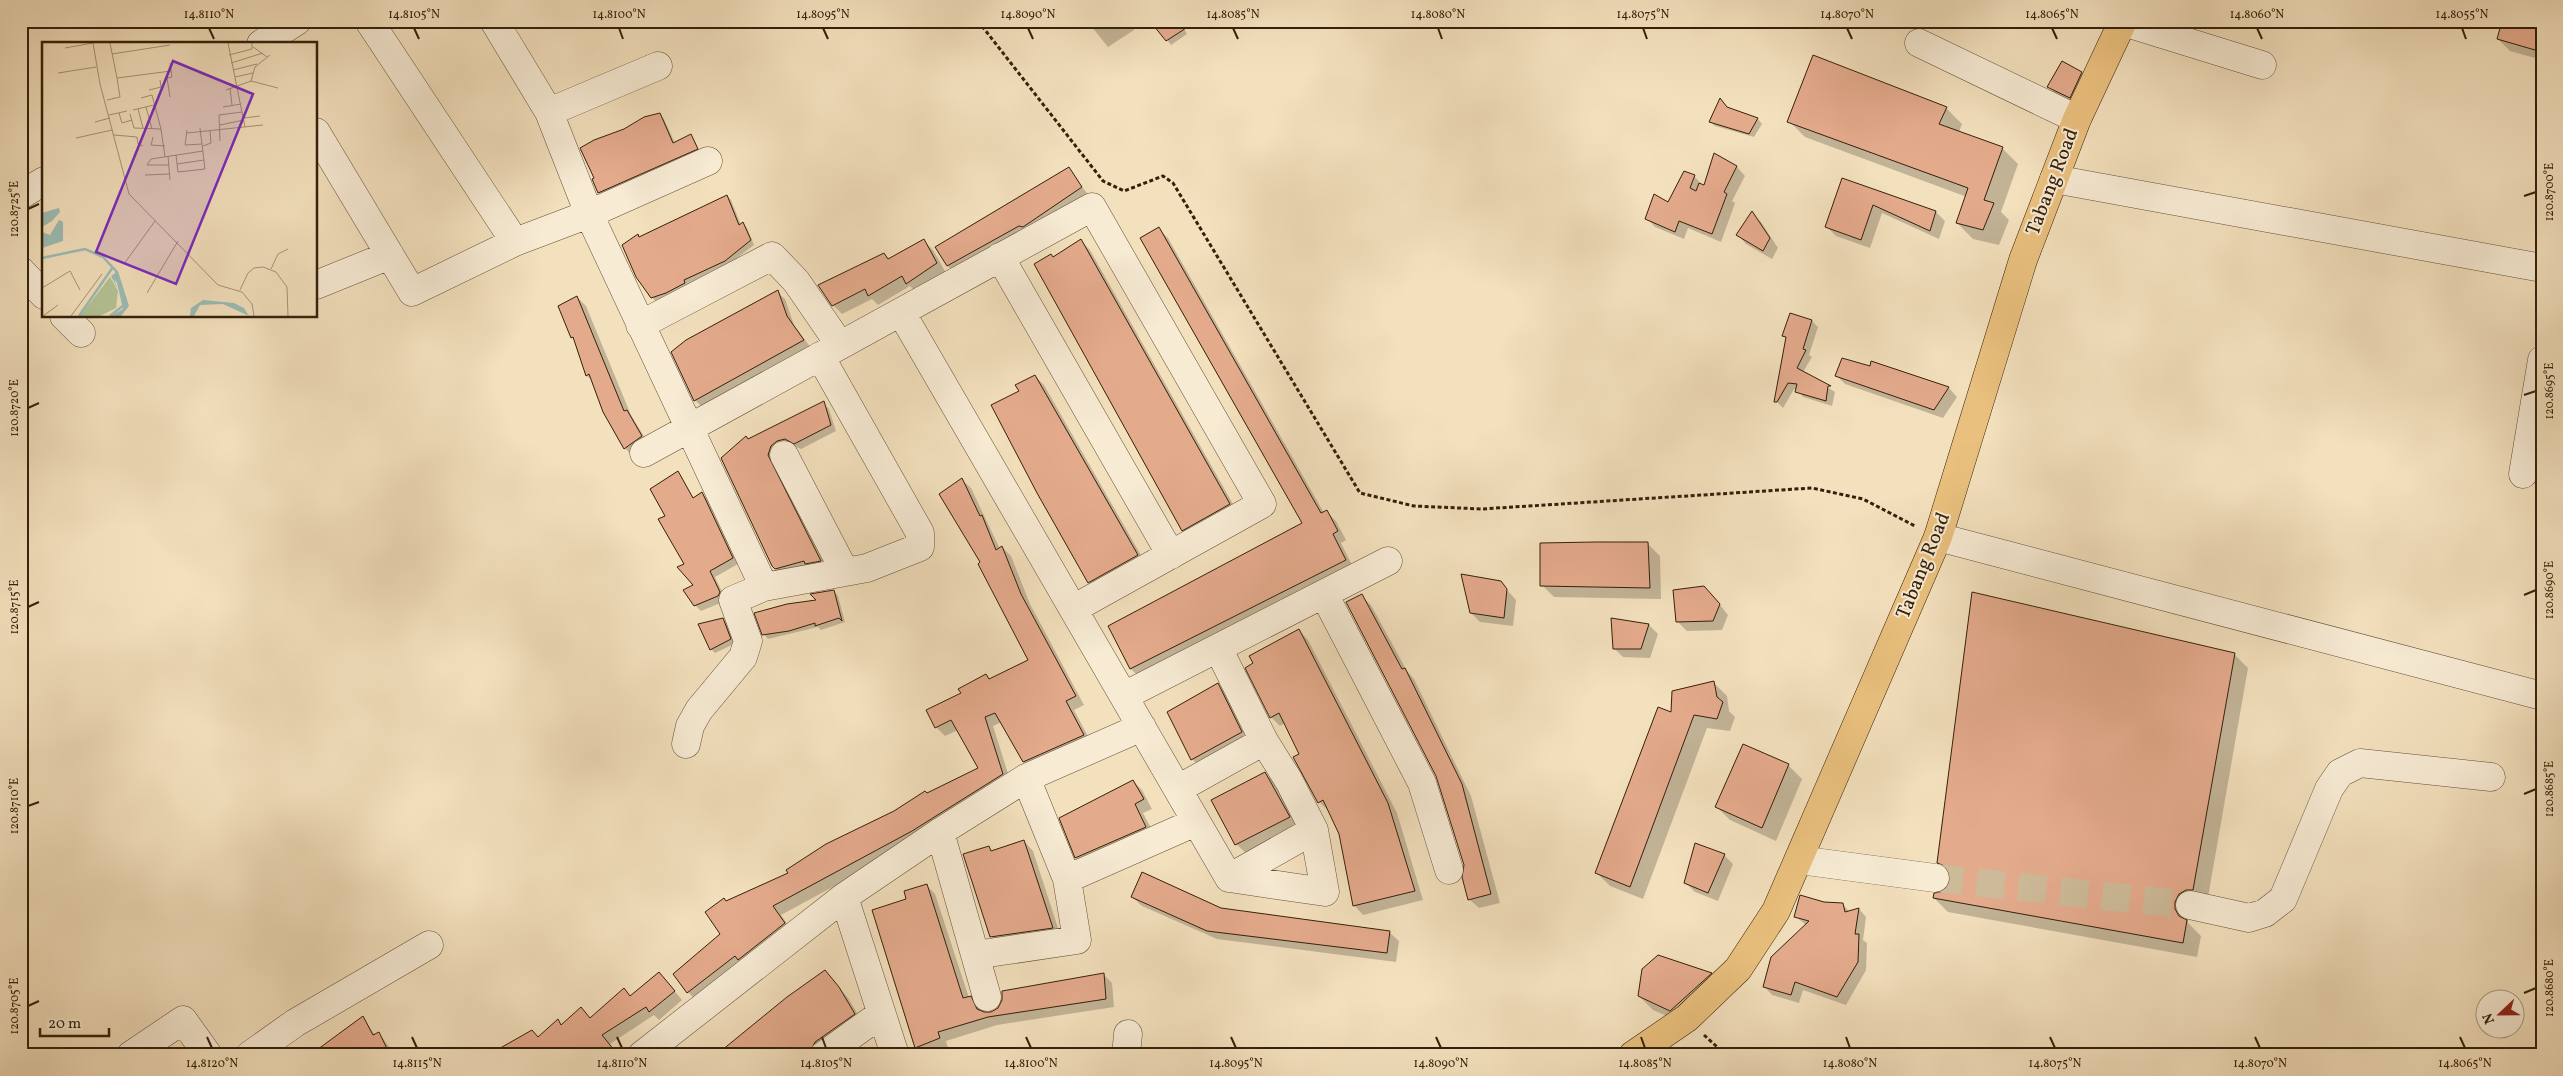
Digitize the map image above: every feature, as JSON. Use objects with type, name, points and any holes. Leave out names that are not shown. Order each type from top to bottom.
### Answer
[{"type":"main road","name":"Tabang Road","points":[[1633,1055],[1687,1018],[1738,969],[1776,911],[1938,537],[2023,260],[2077,119],[2123,21]]},
{"type":"street","points":[[264,42],[297,21]]},
{"type":"street","points":[[368,21],[515,242]]},
{"type":"street","points":[[494,21],[549,112],[589,214],[764,587]]},
{"type":"street","points":[[2123,21],[2262,65]]},
{"type":"street","points":[[1919,43],[2077,119]]},
{"type":"street","points":[[549,112],[658,66]]},
{"type":"street","points":[[318,135],[412,292],[515,242],[589,214],[708,161]]},
{"type":"street","points":[[2054,179],[2542,268]]},
{"type":"street","points":[[21,195],[42,182]]},
{"type":"street","points":[[644,453],[1092,207],[1262,504],[1074,609]]},
{"type":"street","points":[[318,284],[390,256]]},
{"type":"street","points":[[640,325],[772,256],[796,281],[920,533],[920,547],[907,554],[867,568],[764,587],[733,600],[748,641],[743,657],[699,710],[690,726],[686,744]]},
{"type":"street","points":[[1000,257],[1171,555]]},
{"type":"street","points":[[21,271],[42,293]]},
{"type":"street","points":[[901,312],[1229,878]]},
{"type":"street","points":[[2523,474],[2542,360]]},
{"type":"street","points":[[784,455],[845,572]]},
{"type":"street","points":[[1938,537],[2542,696]]},
{"type":"street","points":[[1124,696],[1388,561]]},
{"type":"street","points":[[1324,594],[1422,783],[1449,870]]},
{"type":"street","points":[[1218,648],[1264,741],[1289,781],[1314,830],[1325,892],[1229,878]]},
{"type":"street","points":[[642,1055],[844,897],[940,832],[1026,778],[1142,727]]},
{"type":"street","points":[[1178,789],[1264,741]]},
{"type":"street","points":[[2190,905],[2250,918],[2265,913],[2283,899],[2328,789],[2340,773],[2360,763],[2491,777]]},
{"type":"street","points":[[975,955],[1077,940],[1066,879],[1026,778]]},
{"type":"street","points":[[1066,879],[1196,822]]},
{"type":"street","points":[[1229,878],[1314,830]]},
{"type":"street","points":[[940,832],[987,997]]},
{"type":"street","points":[[1799,860],[1936,878]]},
{"type":"street","points":[[844,897],[895,1055]]},
{"type":"street","points":[[250,1055],[295,1022],[429,945]]},
{"type":"street","points":[[824,1055],[881,1014]]},
{"type":"street","points":[[131,1055],[183,1020],[208,1055]]},
{"type":"path","points":[[978,21],[1103,181],[1124,192],[1163,176],[1173,182],[1360,493],[1414,506],[1482,509],[1812,488],[1863,499],[1938,537]]},
{"type":"building","points":[[1150,21],[1197,21],[1166,41]]},
{"type":"building","points":[[2502,21],[2542,21],[2542,52],[2497,39]]},
{"type":"building","points":[[1813,55],[1947,107],[1939,124],[2003,147],[1984,200],[1994,203],[1983,230],[1956,223],[1968,188],[1787,122]]},
{"type":"building","points":[[2062,61],[2082,72],[2070,98],[2047,87]]},
{"type":"building","points":[[1720,98],[1727,107],[1758,118],[1749,134],[1709,122]]},
{"type":"building","points":[[660,113],[673,143],[691,134],[698,149],[598,193],[592,179],[594,178],[580,148],[594,140],[624,129],[644,117]]},
{"type":"building","points":[[1714,153],[1737,166],[1724,192],[1727,194],[1712,234],[1679,221],[1675,232],[1645,219],[1654,194],[1668,202],[1684,171],[1695,175],[1690,188],[1696,191],[1699,183],[1704,185]]},
{"type":"building","points":[[1069,167],[1082,187],[1023,227],[1019,226],[947,266],[935,247]]},
{"type":"building","points":[[1842,178],[1936,211],[1930,231],[1873,205],[1861,240],[1825,227]]},
{"type":"building","points":[[727,195],[739,225],[743,222],[751,240],[725,261],[684,280],[685,283],[666,293],[651,298],[636,277],[622,245],[638,234],[639,237]]},
{"type":"building","points":[[1752,211],[1770,238],[1763,251],[1736,235]]},
{"type":"building","points":[[1159,227],[1321,513],[1327,510],[1338,531],[1333,534],[1346,560],[1130,669],[1108,626],[1302,523],[1140,238]]},
{"type":"building","points":[[924,239],[937,263],[906,284],[902,276],[868,296],[865,289],[832,306],[818,285],[884,253],[888,259]]},
{"type":"building","points":[[1081,239],[1230,504],[1182,531],[1034,264],[1051,254],[1053,257]]},
{"type":"building","points":[[778,290],[787,316],[804,340],[694,401],[671,352],[686,340]]},
{"type":"building","points":[[577,296],[624,411],[627,410],[642,436],[624,449],[603,412],[589,374],[586,376],[573,337],[571,338],[558,306]]},
{"type":"building","points":[[1790,313],[1812,320],[1803,349],[1806,350],[1797,368],[1831,386],[1828,386],[1826,401],[1795,392],[1797,384],[1788,383],[1777,402],[1774,402],[1786,337],[1782,336]]},
{"type":"building","points":[[1842,358],[1870,366],[1871,361],[1949,387],[1934,410],[1835,376]]},
{"type":"building","points":[[1035,375],[1138,555],[1088,583],[1037,493],[991,405],[1019,391],[1015,385]]},
{"type":"building","points":[[824,401],[831,425],[794,444],[785,439],[777,441],[771,446],[768,455],[821,561],[805,564],[804,561],[775,569],[721,458],[746,436],[748,439]]},
{"type":"building","points":[[678,471],[693,498],[702,492],[733,558],[710,571],[720,592],[718,596],[694,606],[683,590],[693,585],[677,567],[684,564],[658,519],[665,516],[650,489]]},
{"type":"building","points":[[962,478],[980,516],[982,515],[996,550],[1002,546],[1021,594],[1076,696],[1066,701],[1084,735],[1023,762],[995,713],[985,717],[1003,774],[912,831],[773,906],[785,923],[738,960],[735,956],[687,993],[673,974],[720,934],[705,912],[724,898],[726,901],[788,873],[786,870],[826,844],[894,811],[925,791],[927,793],[978,768],[951,720],[935,728],[926,710],[961,693],[958,689],[986,674],[989,679],[1028,660],[978,564],[980,562],[939,494]]},
{"type":"building","points":[[1648,542],[1650,588],[1540,586],[1540,543]]},
{"type":"building","points":[[1461,574],[1501,581],[1507,589],[1504,618],[1470,613]]},
{"type":"building","points":[[1704,586],[1720,604],[1713,621],[1676,622],[1673,590]]},
{"type":"building","points":[[834,590],[842,621],[839,618],[815,626],[815,623],[789,631],[762,635],[754,613],[787,604],[816,600],[810,594]]},
{"type":"building","points":[[1972,592],[2235,653],[2193,890],[2186,890],[2179,894],[2175,902],[2175,909],[2179,916],[2187,920],[2183,943],[1933,898],[1934,893],[1941,892],[1947,888],[1950,880],[1949,872],[1945,866],[1937,863]]},
{"type":"building","points":[[1362,594],[1402,669],[1405,668],[1462,784],[1491,894],[1468,900],[1462,877],[1464,865],[1436,776],[1346,602]]},
{"type":"building","points":[[723,618],[731,639],[710,650],[698,624]]},
{"type":"building","points":[[1611,618],[1649,624],[1641,649],[1613,649]]},
{"type":"building","points":[[1299,629],[1388,803],[1415,891],[1353,906],[1339,834],[1323,800],[1318,803],[1293,757],[1299,754],[1279,713],[1270,718],[1245,668],[1253,663],[1249,656]]},
{"type":"building","points":[[1714,681],[1717,697],[1723,702],[1717,719],[1694,715],[1630,887],[1595,873],[1658,707],[1671,712],[1672,691]]},
{"type":"building","points":[[1218,683],[1242,732],[1191,760],[1167,712]]},
{"type":"building","points":[[1743,744],[1789,764],[1762,828],[1715,807]]},
{"type":"building","points":[[1265,772],[1290,817],[1235,845],[1211,800]]},
{"type":"building","points":[[1133,780],[1144,799],[1135,804],[1146,827],[1075,858],[1059,818]]},
{"type":"building","points":[[1024,840],[1053,928],[990,937],[963,854],[989,846],[991,851]]},
{"type":"building","points":[[1695,843],[1725,854],[1708,893],[1684,883]]},
{"type":"building","points":[[1142,872],[1221,908],[1390,931],[1387,953],[1207,931],[1131,897]]},
{"type":"building","points":[[927,884],[963,998],[971,996],[977,1009],[991,1012],[998,1008],[1002,1000],[1002,991],[1104,973],[1106,999],[988,1017],[938,1032],[940,1038],[915,1048],[872,910],[906,899],[904,891]]},
{"type":"building","points":[[1800,895],[1824,902],[1843,903],[1845,912],[1859,908],[1855,934],[1859,934],[1858,962],[1837,997],[1795,982],[1791,995],[1763,987],[1771,957],[1809,921],[1794,917]]},
{"type":"building","points":[[1658,955],[1712,973],[1670,1011],[1638,996],[1642,969]]},
{"type":"building","points":[[825,970],[839,987],[855,1014],[815,1042],[809,1055],[716,1055],[787,997]]},
{"type":"building","points":[[659,972],[675,991],[649,1012],[646,1007],[602,1035],[618,1055],[488,1055],[532,1030],[538,1037],[558,1019],[561,1025],[581,1007],[590,1018],[624,988],[630,996]]},
{"type":"building","points":[[363,1016],[373,1035],[379,1032],[390,1055],[310,1055]]},
{"type":"tunnel","points":[[1935,878],[2190,905]]}]
